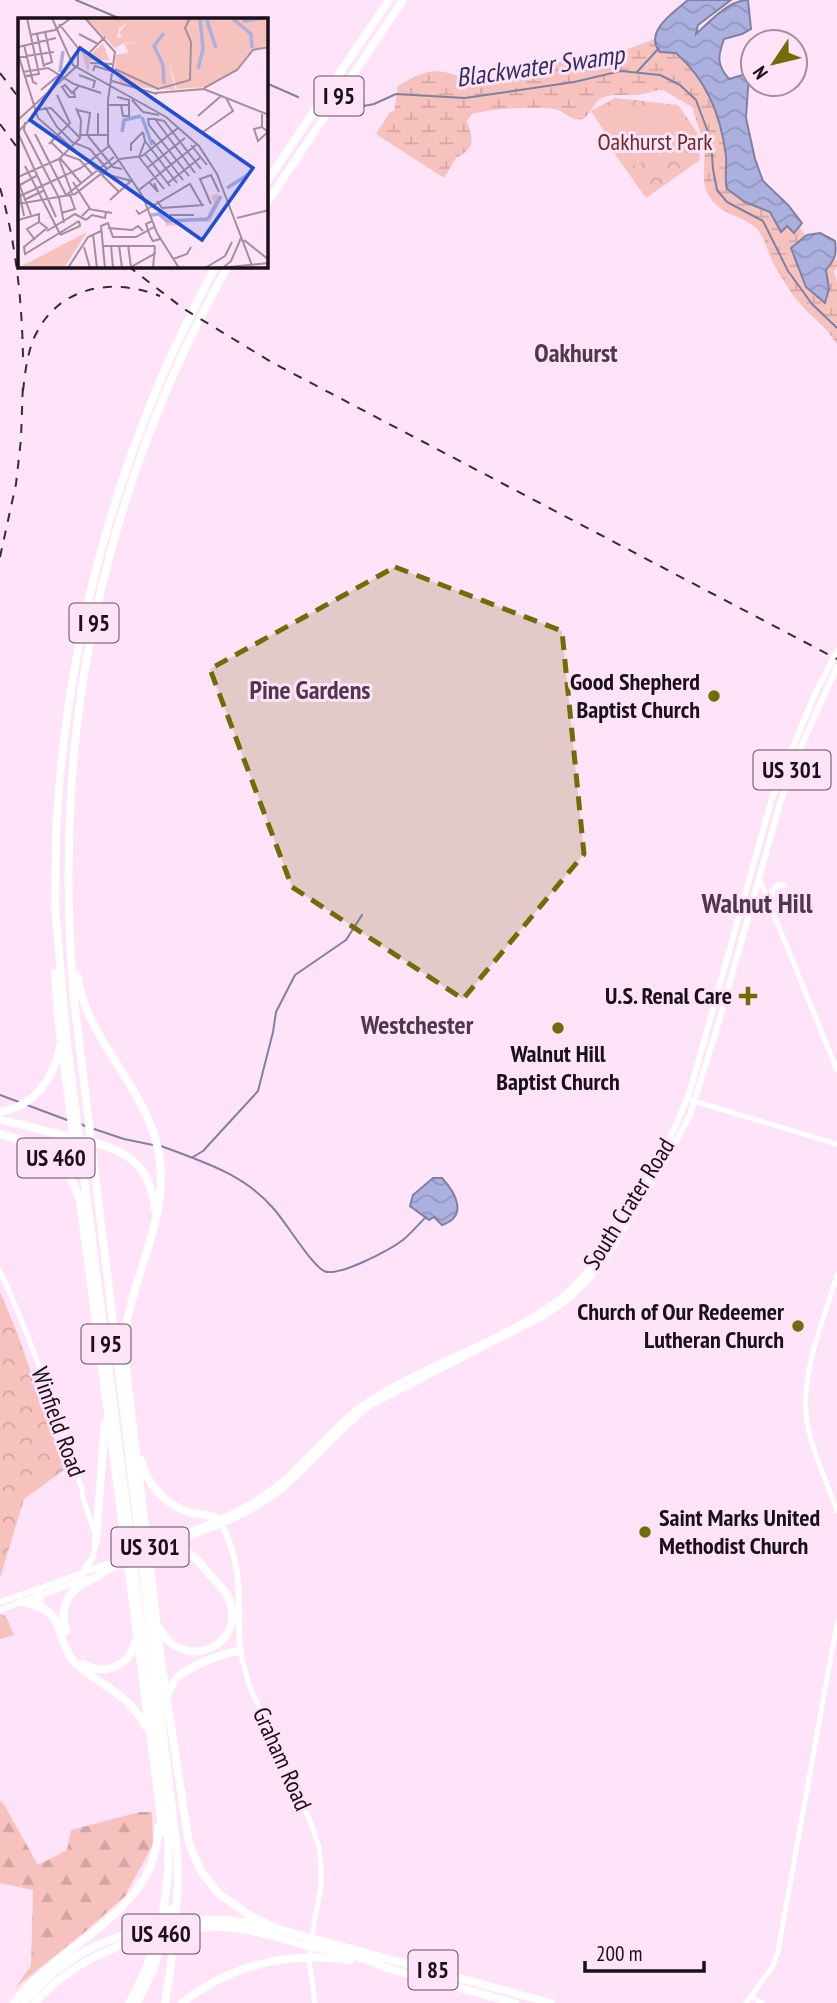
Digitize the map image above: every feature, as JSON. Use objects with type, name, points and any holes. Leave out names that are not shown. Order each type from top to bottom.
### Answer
[{"type":"highway","name":"I 95","points":[[268,180],[389,0]]},
{"type":"highway","name":"I 95","points":[[268,201],[403,0]]},
{"type":"highway","name":"I 95","points":[[75,1127],[55,905],[57,821],[73,674],[85,610],[120,482],[156,389],[195,303],[215,268]]},
{"type":"highway","name":"I 95","points":[[135,1540],[74,1000],[70,932],[71,786],[81,701],[95,619],[114,543],[163,399],[227,268]]},
{"type":"highway","points":[[55,905],[55,983],[75,1127],[82,1213]]},
{"type":"highway","points":[[70,932],[85,1006],[143,1105],[156,1139],[161,1177],[160,1201],[155,1223]]},
{"type":"highway","points":[[0,1112],[22,1105],[42,1088],[55,1067],[61,1040]]},
{"type":"highway","name":"US 460","points":[[0,1120],[100,1143],[122,1152],[137,1165],[149,1184],[154,1200],[155,1223],[126,1324],[125,1360],[132,1422],[135,1540],[139,1573],[156,1622],[189,1843],[201,1871],[212,1887],[249,1914],[278,1928]]},
{"type":"highway","name":"US 460","points":[[0,1134],[35,1144],[56,1157],[73,1181],[82,1213],[107,1405],[135,1540],[139,1573],[136,1632],[163,1835],[166,1901]]},
{"type":"highway","name":"I 95","points":[[77,1145],[135,1540]]},
{"type":"highway","points":[[96,1541],[107,1405]]},
{"type":"highway","points":[[132,1422],[142,1467],[156,1491],[183,1510],[214,1516],[220,1521]]},
{"type":"highway","points":[[152,1552],[177,1549],[190,1554],[225,1592],[232,1611],[230,1627],[224,1638],[215,1646],[199,1652],[184,1651],[172,1645],[163,1636],[156,1622]]},
{"type":"highway","points":[[102,1573],[76,1588],[65,1605],[63,1621],[73,1654],[89,1667],[100,1670],[114,1668],[124,1662],[131,1653],[136,1632]]},
{"type":"highway","points":[[137,2003],[147,1985],[169,1917],[175,1885],[177,1850],[139,1573]]},
{"type":"highway","points":[[139,1573],[168,1835],[166,1901],[172,1945],[165,2003]]},
{"type":"highway","points":[[38,1593],[41,1607]]},
{"type":"highway","points":[[22,1602],[41,1607],[55,1619],[67,1651],[74,1661],[131,1703],[140,1715],[150,1738]]},
{"type":"highway","points":[[166,1699],[174,1681],[183,1673],[228,1652],[240,1651]]},
{"type":"highway","points":[[170,1726],[172,1806]]},
{"type":"highway","points":[[13,2003],[47,1967],[119,1911],[134,1895],[145,1879],[156,1851],[159,1834],[158,1807]]},
{"type":"highway","points":[[24,2003],[62,1966],[98,1944],[144,1929],[213,1920],[236,1921],[278,1928],[306,1940]]},
{"type":"highway","name":"US 460","points":[[35,2003],[63,1976],[89,1959],[111,1948],[151,1936],[222,1927],[306,1940],[316,1947]]},
{"type":"highway","name":"I 85","points":[[182,2003],[202,1988],[238,1970],[305,1956],[316,1947]]},
{"type":"highway","name":"I 85","points":[[316,1947],[348,1959],[515,2003]]},
{"type":"highway","name":"I 85","points":[[316,1947],[551,2003]]},
{"type":"highway","points":[[129,2003],[154,1957]]},
{"type":"main road","name":"South Crater Road","points":[[691,1100],[769,806],[814,696],[837,651]]},
{"type":"main road","name":"South Crater Road","points":[[0,1602],[102,1573],[220,1521],[273,1489],[341,1422],[364,1404],[534,1316],[576,1285],[598,1260],[657,1165],[691,1100],[780,803],[822,697],[837,667]]},
{"type":"main road","points":[[750,874],[759,877],[837,1070]]},
{"type":"main road","points":[[771,909],[773,889],[784,885]]},
{"type":"main road","points":[[750,907],[754,902],[760,901],[771,909]]},
{"type":"main road","points":[[691,1100],[837,1144]]},
{"type":"main road","name":"Winfield Road","points":[[0,1271],[21,1320],[82,1489],[96,1541]]},
{"type":"main road","points":[[837,1275],[808,1375],[806,1405],[810,1431],[837,1511]]},
{"type":"main road","name":"South Crater Road","points":[[0,1610],[82,1574],[220,1521]]},
{"type":"main road","name":"Graham Road","points":[[220,1521],[232,1549],[238,1574],[240,1651],[249,1685],[311,1823],[318,1847],[321,1887],[309,1960],[315,2003]]},
{"type":"main road","points":[[82,1574],[91,1562],[96,1541]]},
{"type":"main road","points":[[746,2003],[773,1966],[778,1951],[837,1623]]},
{"type":"main road","points":[[751,1996],[762,2003]]},
{"type":"highlighted area","points":[[395,567],[562,631],[584,854],[463,999],[292,887],[210,669]]},
{"type":"green space","points":[[655,39],[660,52],[676,53],[687,63],[711,99],[724,141],[727,189],[745,202],[770,212],[780,231],[787,225],[794,233],[799,227],[806,236],[791,248],[827,302],[829,289],[826,270],[837,257],[834,272],[837,283],[837,344],[791,292],[757,229],[720,208],[709,196],[704,179],[703,143],[692,107],[663,90],[604,97],[597,101],[590,113],[579,120],[558,110],[540,108],[502,109],[472,114],[467,121],[470,147],[456,158],[444,178],[376,134],[390,112],[394,111],[398,86],[420,74],[434,71],[484,81],[535,64],[577,62],[601,57]]},
{"type":"green space","name":"Oakhurst Park","points":[[615,98],[678,105],[698,134],[700,160],[646,198],[605,140],[606,134],[591,111]]},
{"type":"green space","points":[[626,106],[658,111],[682,132],[638,166],[633,165],[604,118]]},
{"type":"green space","points":[[0,1292],[65,1469],[24,1499],[0,1578]]},
{"type":"green space","points":[[0,1614],[6,1616],[14,1635],[0,1639]]},
{"type":"green space","points":[[2,1801],[38,1865],[67,1850],[71,1830],[140,1812],[152,1812],[153,1844],[125,1896],[15,1988],[31,1966],[33,1890],[0,1883]]},
{"type":"water","points":[[688,0],[731,0],[698,25],[696,34],[726,8],[748,0],[751,28],[739,28],[739,35],[724,39],[720,64],[729,79],[739,76],[739,98],[747,98],[746,118],[755,159],[763,181],[802,223],[794,233],[787,226],[781,232],[770,212],[745,202],[727,189],[724,141],[711,99],[687,63],[676,53],[660,52],[656,45],[658,30],[669,16]]},
{"type":"water","points":[[820,233],[835,241],[836,246],[835,257],[826,270],[829,289],[825,303],[806,287],[791,248],[807,235]]},
{"type":"water","points":[[433,1178],[442,1178],[457,1203],[455,1216],[442,1225],[434,1217],[429,1220],[410,1206],[413,1195]]},
{"type":"waterway","name":"Blackwater Swamp","points":[[76,0],[119,18]]},
{"type":"waterway","name":"Blackwater Swamp","points":[[637,72],[659,48]]},
{"type":"waterway","points":[[348,109],[374,104],[396,94],[465,98],[574,82],[621,71],[660,75],[680,85],[696,100],[711,140],[717,190],[727,202],[763,221],[788,271],[812,304],[837,328]]},
{"type":"waterway","name":"Blackwater Swamp","points":[[268,84],[298,97]]},
{"type":"waterway","points":[[193,1157],[203,1151],[258,1091],[276,1012],[295,975],[346,940],[362,915]]},
{"type":"waterway","points":[[0,1095],[19,1102]]},
{"type":"waterway","points":[[27,1105],[67,1120]]},
{"type":"waterway","points":[[81,1124],[85,1126]]},
{"type":"waterway","points":[[94,1129],[153,1145]]},
{"type":"waterway","points":[[161,1146],[221,1170],[249,1186],[273,1208],[312,1260],[324,1271],[352,1267],[376,1256],[403,1240],[426,1217]]},
{"type":"railway","points":[[0,73],[18,97]]},
{"type":"railway","points":[[0,124],[18,149]]},
{"type":"railway","points":[[0,188],[17,272],[23,357]]},
{"type":"railway","points":[[131,268],[184,309],[273,363],[837,659]]},
{"type":"railway","points":[[23,391],[34,338],[44,320],[71,297],[105,287],[142,290],[160,296]]},
{"type":"railway","points":[[0,557],[16,484],[23,382]]},
{"type":"place","name":"Good Shepherd Baptist Church","points":[[714,696]]},
{"type":"place","name":"U.S. Renal Care","points":[[748,996]]},
{"type":"place","name":"Walnut Hill Baptist Church","points":[[558,1028]]},
{"type":"place","name":"Church of Our Redeemer Lutheran Church","points":[[798,1326]]},
{"type":"place","name":"Saint Marks United Methodist Church","points":[[645,1532]]},
{"type":"district","name":"Oakhurst","points":[[576,353]]},
{"type":"district","name":"Pine Gardens","points":[[310,690]]},
{"type":"district","name":"Walnut Hill","points":[[757,903]]},
{"type":"district","name":"Westchester","points":[[417,1025]]}]
